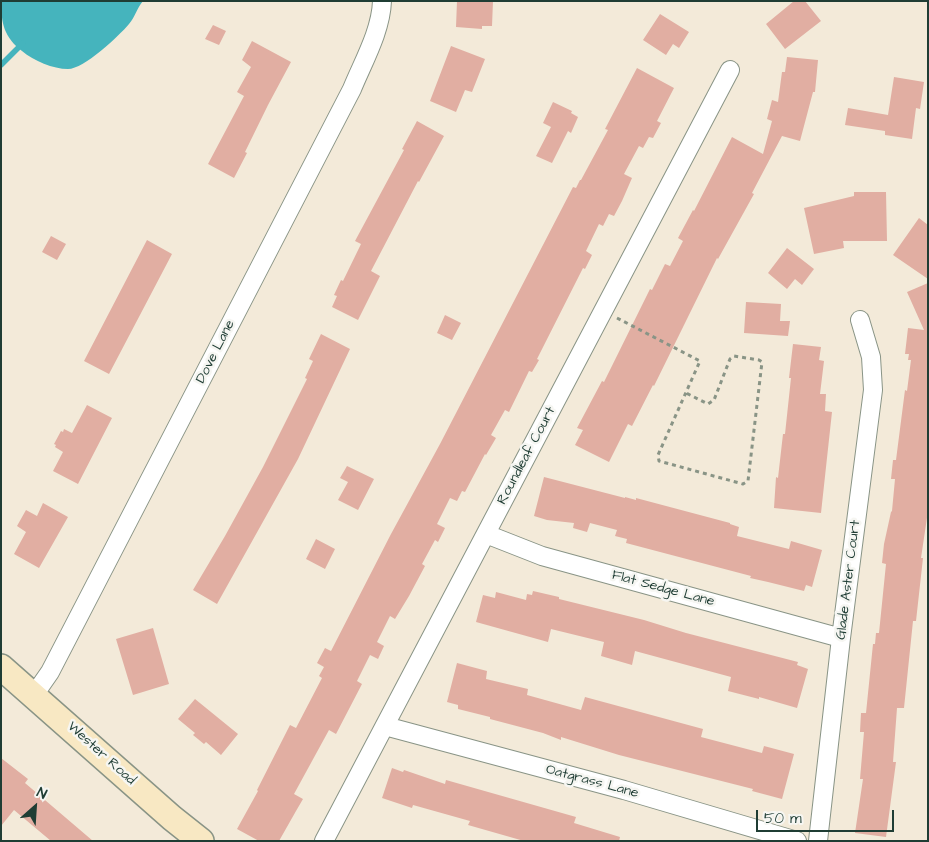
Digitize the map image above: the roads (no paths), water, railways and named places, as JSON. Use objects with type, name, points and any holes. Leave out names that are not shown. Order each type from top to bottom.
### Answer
[{"type":"street","name":"Dove Lane","points":[[34,695],[50,672],[352,90],[382,12],[382,1]]},
{"type":"street","name":"Roundleaf Court","points":[[324,841],[730,70]]},
{"type":"street","name":"Glade Aster Court","points":[[818,841],[873,390],[871,357],[860,320]]},
{"type":"street","name":"Flat Sedge Lane","points":[[486,534],[542,556],[842,638]]},
{"type":"street","name":"Wester Road","points":[[1,667],[172,818],[201,841]]},
{"type":"street","name":"Oatgrass Lane","points":[[386,726],[624,790],[797,841]]},
{"type":"water","points":[[2,1],[143,1],[129,24],[110,44],[83,64],[68,69],[56,68],[38,61],[27,55],[11,41],[3,23]]},
{"type":"waterway","points":[[1,65],[23,43]]}]
